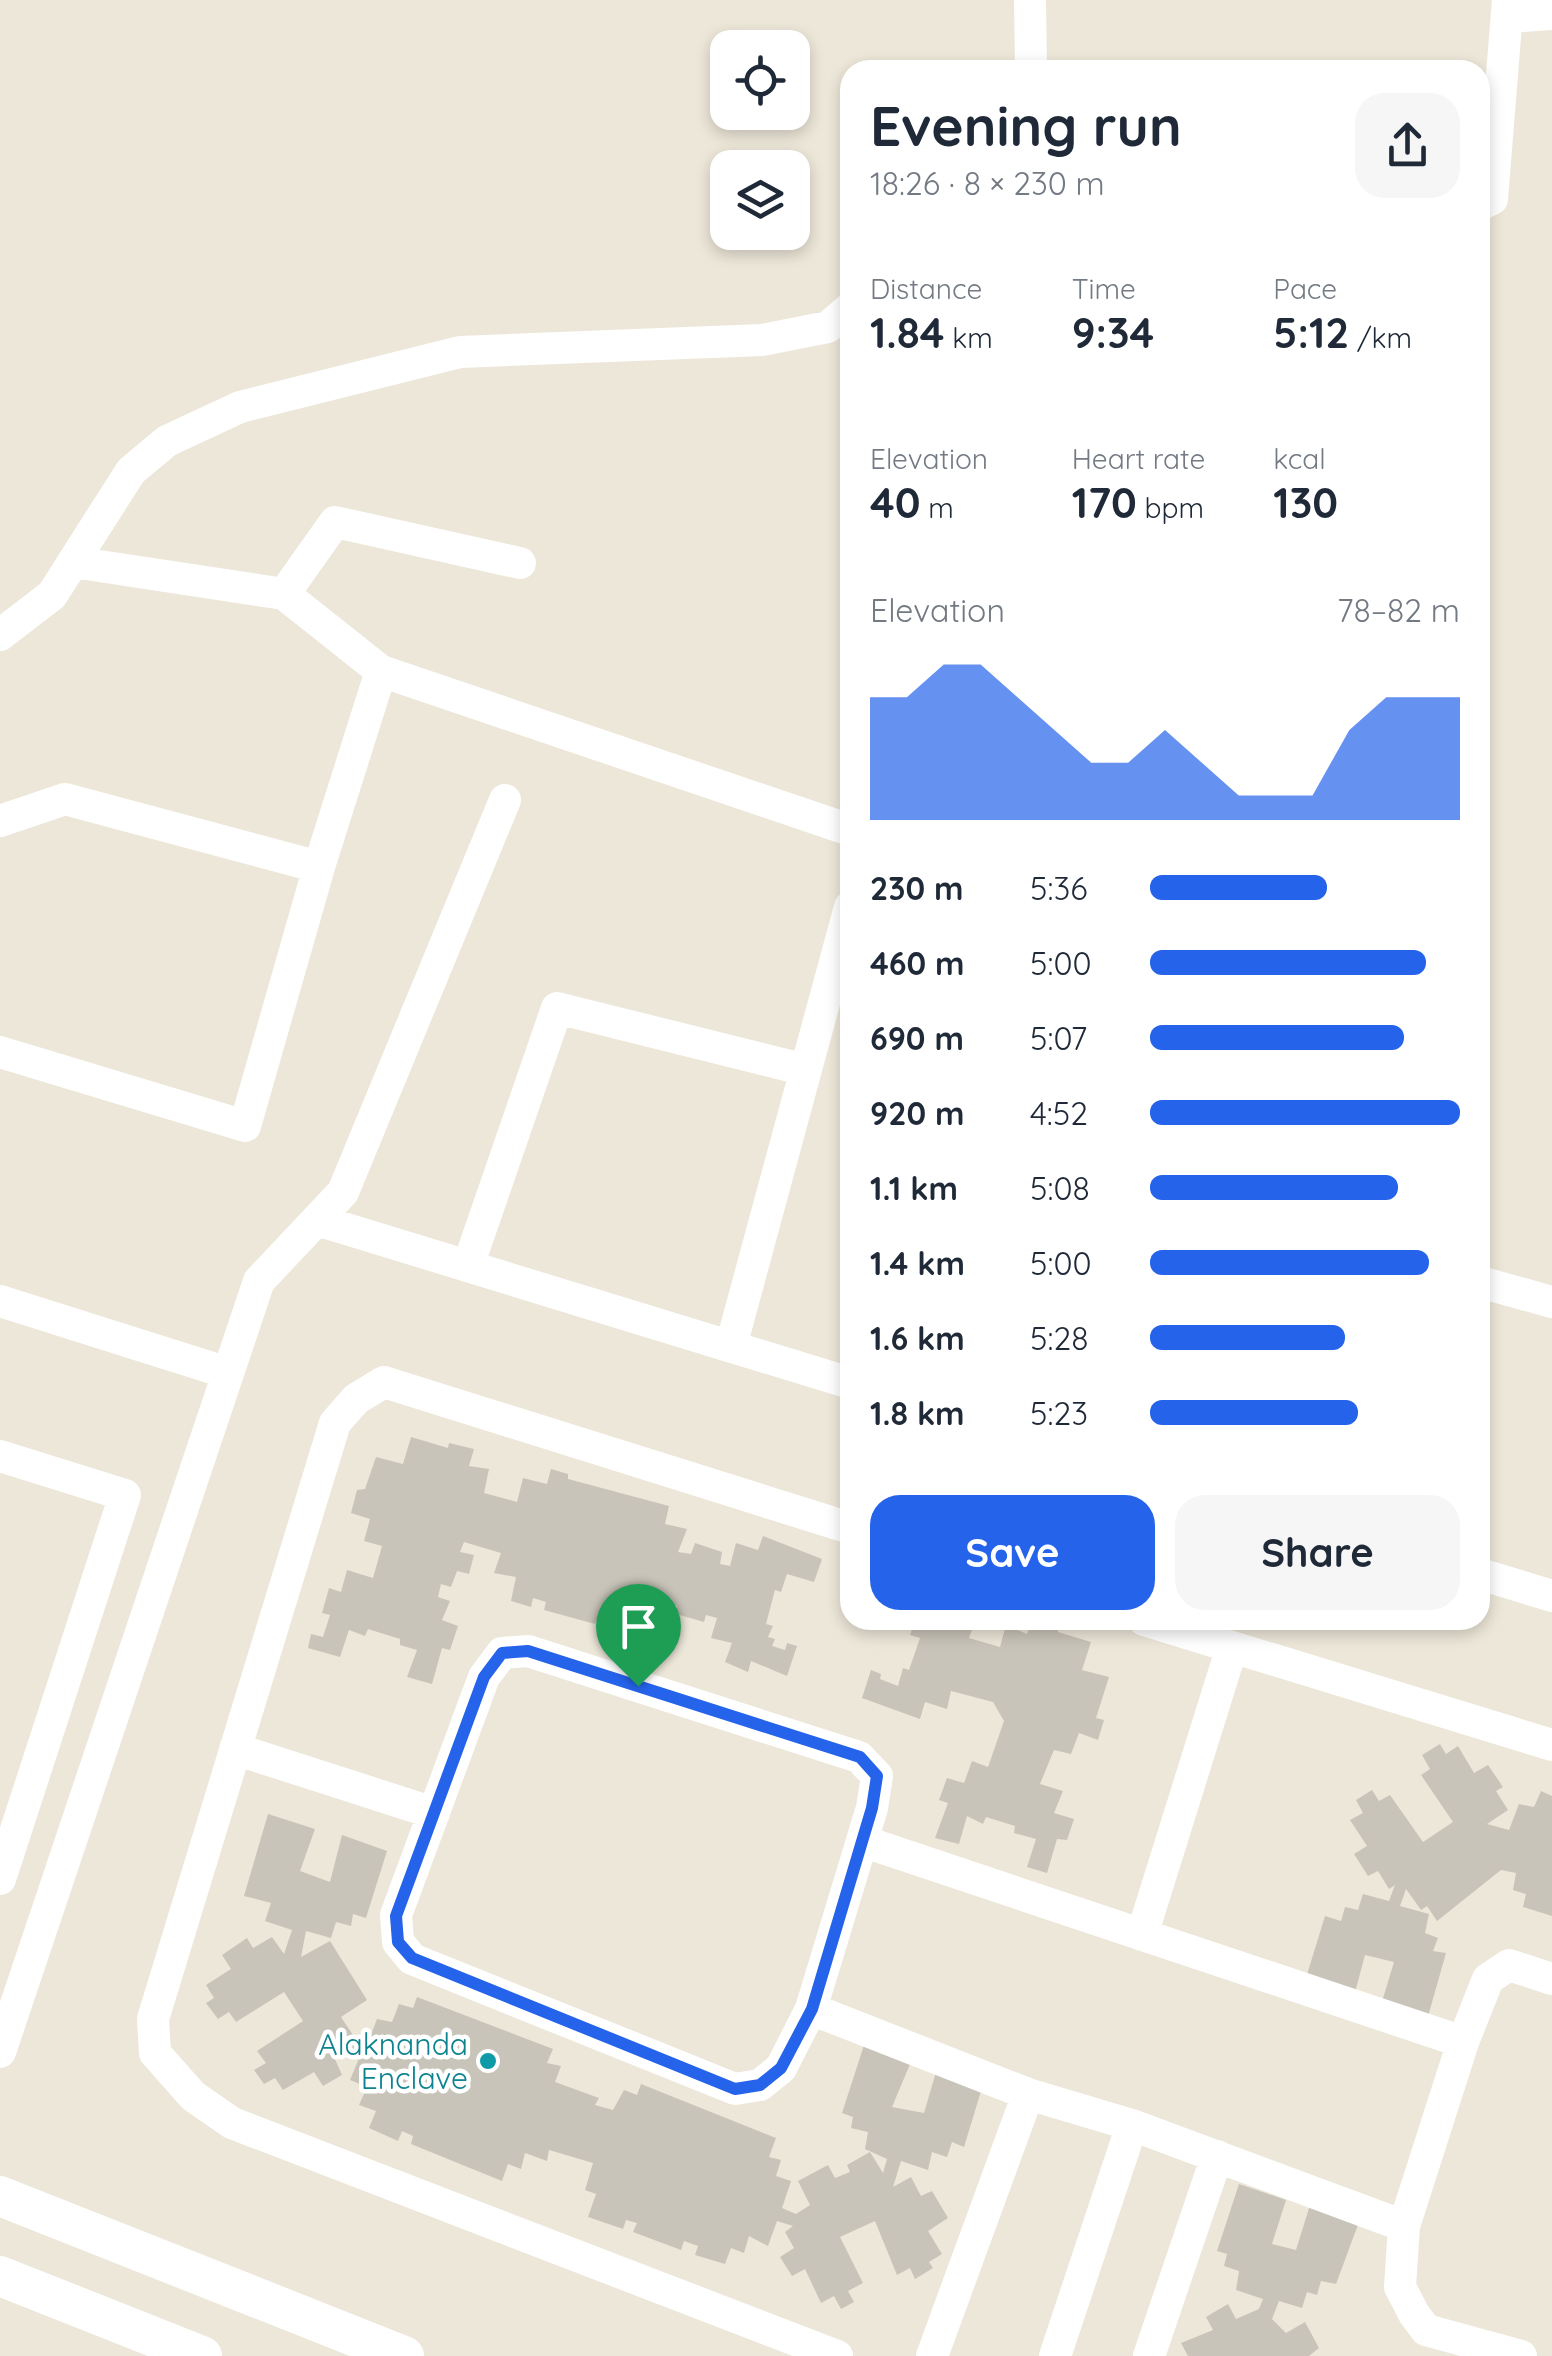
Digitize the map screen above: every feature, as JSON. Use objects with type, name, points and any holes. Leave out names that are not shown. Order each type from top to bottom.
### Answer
[{"type":"street","points":[[1030,0],[1031,60]]},
{"type":"street","points":[[1490,201],[1508,8],[1552,14]]},
{"type":"street","points":[[0,635],[52,595],[131,471],[167,440],[240,407],[460,352],[762,340],[828,327],[840,317]]},
{"type":"street","points":[[284,594],[335,522],[520,563]]},
{"type":"street","points":[[73,562],[284,594],[381,671],[840,827]]},
{"type":"street","points":[[0,1052],[245,1126],[381,671]]},
{"type":"street","points":[[0,822],[65,798],[320,867]]},
{"type":"street","points":[[0,2052],[259,1281],[343,1192],[505,800]]},
{"type":"street","points":[[731,1346],[840,944]]},
{"type":"street","points":[[468,1266],[558,1008],[806,1070]]},
{"type":"street","points":[[316,1220],[840,1379]]},
{"type":"street","points":[[1490,1285],[1552,1302]]},
{"type":"street","points":[[0,1301],[228,1373]]},
{"type":"street","points":[[837,2356],[232,2123],[193,2096],[155,2053],[153,2019],[335,1422],[356,1399],[384,1382],[840,1525]]},
{"type":"street","points":[[0,1456],[125,1496],[0,1879]]},
{"type":"street","points":[[1490,1577],[1552,1596]]},
{"type":"street","points":[[1178,1630],[1552,1746]]},
{"type":"street","points":[[1142,1935],[1232,1646]]},
{"type":"street","points":[[528,1651],[860,1757],[877,1776],[862,1841],[812,2009],[781,2068],[760,2085],[735,2089],[412,1958],[398,1942],[396,1916],[434,1813],[484,1677],[502,1653],[528,1651]]},
{"type":"street","points":[[236,1748],[434,1813]]},
{"type":"street","points":[[862,1841],[1463,2042]]},
{"type":"street","points":[[1520,2356],[1426,2330],[1400,2288],[1404,2226],[1463,2042],[1488,1979],[1509,1966],[1552,1979]]},
{"type":"street","points":[[812,2009],[1028,2094],[1132,2125],[1404,2226]]},
{"type":"street","points":[[932,2356],[1028,2094]]},
{"type":"street","points":[[1055,2356],[1132,2125]]},
{"type":"street","points":[[1149,2356],[1218,2156]]},
{"type":"street","points":[[0,2196],[404,2356]]},
{"type":"street","points":[[0,2276],[202,2356]]},
{"type":"building","points":[[411,1437],[448,1448],[449,1443],[474,1449],[469,1466],[489,1469],[484,1493],[517,1502],[523,1478],[547,1484],[551,1469],[568,1474],[568,1479],[669,1506],[665,1524],[687,1529],[678,1552],[691,1554],[695,1543],[722,1552],[720,1564],[730,1566],[736,1543],[758,1550],[763,1536],[822,1559],[814,1582],[787,1574],[781,1592],[775,1590],[766,1624],[773,1626],[768,1637],[775,1639],[772,1646],[785,1650],[787,1643],[797,1646],[787,1676],[751,1661],[748,1672],[725,1662],[732,1643],[711,1638],[717,1618],[706,1615],[704,1622],[676,1614],[677,1606],[664,1604],[658,1619],[634,1615],[628,1636],[612,1630],[614,1621],[599,1616],[595,1624],[544,1610],[546,1602],[533,1598],[531,1607],[511,1601],[516,1577],[494,1573],[501,1553],[464,1542],[460,1552],[474,1555],[469,1574],[457,1571],[451,1587],[441,1584],[438,1597],[450,1601],[442,1620],[458,1626],[450,1650],[442,1648],[432,1684],[407,1677],[417,1650],[400,1645],[400,1639],[368,1629],[365,1636],[349,1630],[340,1657],[308,1648],[311,1634],[323,1637],[330,1615],[322,1613],[329,1588],[341,1592],[347,1570],[373,1578],[382,1546],[364,1541],[370,1519],[351,1513],[357,1490],[365,1489],[376,1457],[403,1464]]},
{"type":"building","points":[[912,1630],[972,1630],[969,1638],[1000,1647],[1005,1630],[1027,1634],[1028,1630],[1058,1630],[1091,1642],[1082,1670],[1109,1677],[1096,1718],[1104,1720],[1098,1740],[1079,1733],[1071,1754],[1054,1750],[1040,1784],[1063,1791],[1054,1813],[1074,1819],[1067,1840],[1057,1839],[1047,1873],[1027,1867],[1036,1839],[1014,1833],[1015,1826],[986,1817],[983,1824],[967,1816],[959,1844],[935,1838],[948,1803],[939,1800],[947,1778],[964,1783],[972,1761],[988,1767],[1004,1721],[993,1702],[951,1691],[947,1709],[925,1702],[920,1719],[862,1698],[871,1670],[881,1674],[880,1679],[898,1686],[903,1668],[909,1670],[920,1638],[910,1635]]},
{"type":"building","points":[[1440,1744],[1446,1754],[1458,1746],[1474,1773],[1488,1765],[1503,1787],[1496,1791],[1508,1810],[1487,1824],[1509,1830],[1519,1804],[1534,1807],[1541,1791],[1552,1796],[1552,1916],[1523,1907],[1526,1894],[1513,1890],[1516,1873],[1501,1870],[1437,1921],[1427,1906],[1421,1910],[1406,1889],[1400,1906],[1429,1914],[1425,1933],[1438,1938],[1433,1951],[1446,1953],[1427,2020],[1381,2005],[1394,1962],[1365,1955],[1354,1996],[1305,1981],[1325,1916],[1341,1921],[1345,1907],[1358,1910],[1363,1894],[1389,1901],[1395,1885],[1389,1889],[1378,1871],[1368,1876],[1354,1854],[1367,1846],[1350,1820],[1363,1813],[1356,1800],[1372,1790],[1379,1801],[1390,1795],[1423,1842],[1453,1822],[1421,1775],[1430,1769],[1422,1755]]},
{"type":"building","name":"Alaknanda Enclave","points":[[268,1814],[315,1829],[300,1871],[330,1882],[342,1835],[387,1851],[366,1918],[353,1914],[351,1926],[336,1922],[331,1938],[306,1931],[301,1957],[330,1941],[367,2000],[341,2017],[357,2041],[367,2045],[377,2019],[392,2022],[399,2004],[413,2008],[417,1997],[553,2049],[547,2063],[561,2066],[555,2082],[599,2098],[595,2105],[613,2110],[624,2090],[637,2095],[641,2084],[776,2138],[769,2157],[781,2160],[776,2176],[791,2181],[782,2208],[796,2214],[810,2205],[798,2181],[828,2165],[835,2178],[850,2172],[847,2165],[870,2152],[883,2173],[887,2159],[865,2149],[868,2132],[851,2128],[853,2117],[842,2113],[864,2045],[913,2057],[892,2107],[924,2113],[938,2065],[985,2078],[964,2147],[952,2142],[947,2157],[932,2152],[928,2170],[901,2161],[893,2187],[911,2177],[921,2196],[932,2191],[948,2218],[928,2231],[942,2254],[929,2262],[933,2268],[915,2279],[910,2268],[897,2275],[875,2221],[840,2237],[863,2283],[848,2291],[854,2302],[841,2309],[834,2296],[821,2303],[805,2269],[792,2276],[780,2257],[794,2248],[785,2232],[793,2226],[777,2221],[768,2246],[749,2236],[744,2253],[731,2248],[725,2264],[695,2255],[698,2246],[684,2241],[681,2250],[633,2232],[637,2223],[626,2220],[623,2229],[588,2217],[596,2194],[585,2190],[593,2163],[549,2150],[547,2161],[525,2153],[521,2169],[508,2164],[502,2181],[411,2144],[413,2136],[402,2131],[398,2141],[369,2128],[376,2111],[359,2105],[367,2087],[350,2080],[360,2056],[344,2052],[335,2059],[342,2075],[323,2086],[314,2072],[283,2090],[275,2078],[264,2084],[254,2070],[266,2063],[257,2051],[303,2021],[284,1992],[236,2022],[229,2012],[218,2019],[206,2003],[214,1998],[206,1985],[231,1969],[222,1955],[247,1938],[253,1948],[272,1937],[284,1954],[292,1930],[265,1921],[271,1903],[244,1896]]},
{"type":"building","points":[[1239,2184],[1286,2200],[1272,2244],[1296,2250],[1310,2205],[1359,2222],[1336,2284],[1321,2281],[1317,2295],[1307,2292],[1302,2308],[1279,2301],[1272,2319],[1286,2333],[1305,2322],[1319,2348],[1309,2356],[1188,2356],[1181,2343],[1213,2330],[1206,2317],[1228,2304],[1236,2319],[1259,2309],[1263,2299],[1236,2290],[1239,2271],[1224,2266],[1227,2254],[1217,2251]]},
{"type":"place","name":"Alaknanda Enclave","points":[[488,2061]]},
{"type":"route","points":[[528,1651],[638,1686],[860,1757],[877,1776],[872,1808],[812,2009],[781,2068],[760,2085],[735,2089],[412,1958],[398,1942],[396,1916],[484,1677],[502,1653],[528,1651]]}]
